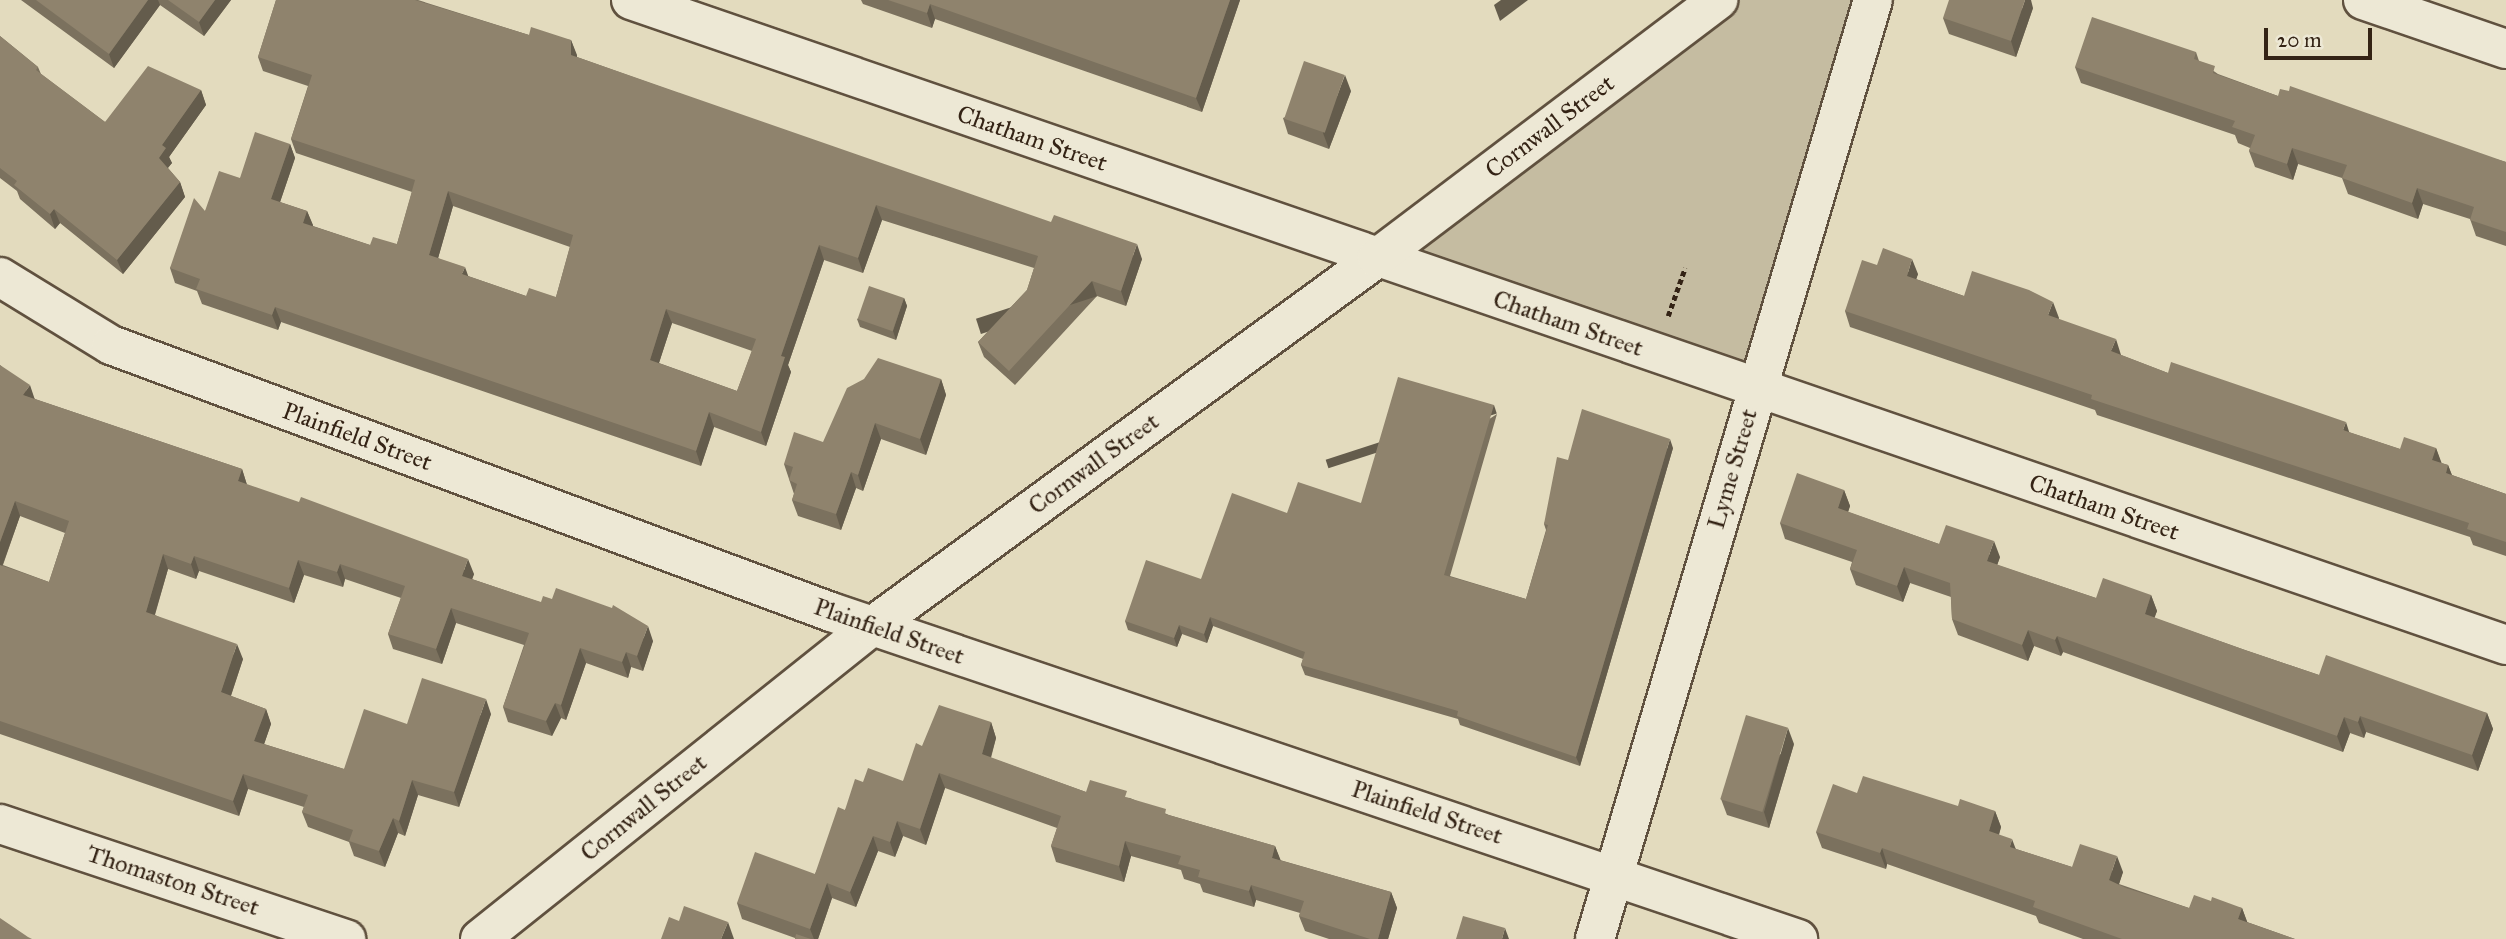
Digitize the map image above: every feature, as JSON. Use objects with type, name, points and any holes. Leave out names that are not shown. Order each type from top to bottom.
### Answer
[{"type":"street","name":"Chatham Street","points":[[631,0],[2506,645]]},
{"type":"street","name":"Cornwall Street","points":[[480,939],[871,627],[1377,258],[1718,0]]},
{"type":"street","name":"Lyme Street","points":[[1595,939],[1873,0]]},
{"type":"street","points":[[2363,0],[2506,49]]},
{"type":"street","name":"Plainfield Street","points":[[0,277],[111,345],[871,627],[1798,939]]},
{"type":"street","name":"Thomaston Street","points":[[0,824],[346,939]]},
{"type":"path","points":[[1667,321],[1685,268]]},
{"type":"shaded area","points":[[1718,0],[1873,0],[1756,389],[1377,258]]},
{"type":"building","points":[[36,0],[148,0],[109,54]]},
{"type":"building","points":[[168,0],[215,0],[199,22]]},
{"type":"building","points":[[276,0],[415,0],[529,35],[531,27],[571,40],[571,55],[1051,222],[1054,215],[1137,244],[1121,291],[1092,281],[1009,371],[978,342],[1027,290],[1038,256],[876,205],[858,258],[819,245],[781,356],[785,357],[761,432],[709,412],[696,451],[275,307],[272,315],[196,289],[200,279],[170,268],[194,198],[205,211],[219,171],[240,178],[255,132],[290,144],[271,199],[307,211],[303,223],[370,245],[373,237],[397,244],[415,180],[291,139],[312,75],[258,57]],"holes":[[[448,191],[573,235],[556,297],[529,288],[526,296],[462,274],[465,267],[429,255]],[[666,309],[756,339],[737,391],[650,360]]]},
{"type":"building","points":[[888,0],[1230,0],[1196,98],[930,4],[927,13]]},
{"type":"building","points":[[1949,0],[2025,0],[2011,41],[1943,18]]},
{"type":"building","points":[[2092,17],[2196,52],[2194,59],[2215,66],[2213,73],[2278,96],[2280,89],[2289,91],[2290,86],[2506,162],[2506,232],[2470,220],[2474,207],[2417,188],[2412,203],[2342,178],[2347,165],[2292,148],[2287,164],[2249,151],[2255,135],[2232,127],[2235,121],[2075,67]]},
{"type":"building","points":[[0,36],[38,67],[36,70],[105,122],[148,66],[201,90],[162,145],[166,148],[159,158],[180,182],[117,260],[54,209],[50,214],[14,185],[17,181],[0,168]]},
{"type":"building","points":[[1304,61],[1345,75],[1325,133],[1284,119]]},
{"type":"building","points":[[1883,248],[1912,259],[1907,276],[1964,296],[1972,271],[2029,290],[2053,302],[2048,315],[2116,339],[2111,351],[2168,373],[2171,362],[2346,422],[2343,430],[2400,449],[2404,437],[2436,448],[2432,460],[2448,465],[2446,473],[2506,494],[2506,542],[2467,529],[2469,523],[2091,399],[2092,395],[1845,311],[1862,260],[1877,265]]},
{"type":"building","points":[[869,286],[904,298],[893,331],[858,319]]},
{"type":"building","points":[[878,358],[941,379],[920,439],[875,423],[858,475],[851,472],[836,514],[792,500],[797,484],[789,480],[793,467],[784,464],[794,432],[823,442],[847,388],[864,379]]},
{"type":"building","points":[[0,365],[30,385],[23,395],[242,469],[238,481],[299,502],[301,497],[468,559],[462,576],[541,602],[543,596],[552,599],[556,588],[612,608],[613,605],[648,626],[637,656],[626,652],[622,662],[580,648],[561,705],[555,703],[546,721],[503,707],[529,633],[451,608],[436,649],[388,634],[405,586],[340,564],[337,572],[298,560],[289,588],[194,556],[191,564],[163,554],[146,612],[237,644],[221,692],[266,709],[254,741],[344,769],[364,709],[407,724],[422,678],[486,699],[454,792],[412,780],[399,821],[393,818],[379,851],[349,841],[353,830],[302,812],[308,795],[243,774],[233,801],[0,721],[0,565],[49,582],[69,521],[15,501],[0,542]]},
{"type":"building","points":[[1398,377],[1494,405],[1444,575],[1526,599],[1548,525],[1544,524],[1557,457],[1568,460],[1582,409],[1670,439],[1576,757],[1457,716],[1458,711],[1301,665],[1305,652],[1210,617],[1204,634],[1179,625],[1174,638],[1125,621],[1146,560],[1201,579],[1232,493],[1287,513],[1298,482],[1361,503]]},
{"type":"building","points":[[1797,473],[1844,490],[1838,508],[1939,544],[1946,525],[1994,541],[1987,561],[2096,598],[2103,578],[2151,595],[2145,614],[2245,650],[2319,675],[2326,655],[2487,713],[2472,755],[2360,716],[2358,722],[2344,717],[2337,736],[2057,636],[2055,640],[2028,630],[2022,645],[1952,619],[1950,583],[1904,567],[1897,586],[1850,569],[1857,550],[1780,523]]},
{"type":"building","points":[[939,705],[991,722],[982,754],[1086,792],[1090,780],[1127,791],[1125,797],[1166,809],[1165,814],[1275,846],[1272,858],[1391,892],[1378,939],[1370,939],[1299,916],[1304,901],[1251,885],[1249,891],[1198,877],[1200,870],[1178,864],[1181,856],[1125,841],[1119,866],[1051,846],[1061,816],[939,773],[920,829],[897,821],[890,842],[873,836],[850,892],[827,883],[810,929],[737,903],[755,852],[815,874],[838,807],[845,810],[855,779],[863,782],[868,768],[903,781],[916,743],[922,746]]},
{"type":"building","points":[[1746,715],[1788,728],[1762,812],[1720,799]]},
{"type":"building","points":[[1863,776],[1958,806],[1960,799],[1995,811],[1989,831],[2012,839],[2010,847],[2072,867],[2080,844],[2117,856],[2109,880],[2126,888],[2189,908],[2194,895],[2211,901],[2212,897],[2242,908],[2238,919],[2295,939],[2122,939],[2033,907],[2035,901],[1882,848],[1880,853],[1816,832],[1833,784],[1857,793]]},
{"type":"building","points":[[684,906],[728,922],[721,939],[661,939],[669,917],[679,921]]},
{"type":"building","points":[[1463,916],[1505,928],[1502,939],[1456,939]]},
{"type":"building","points":[[0,918],[28,937],[32,939],[0,939]]},
{"type":"building","points":[[796,934],[811,939],[795,939]]}]
